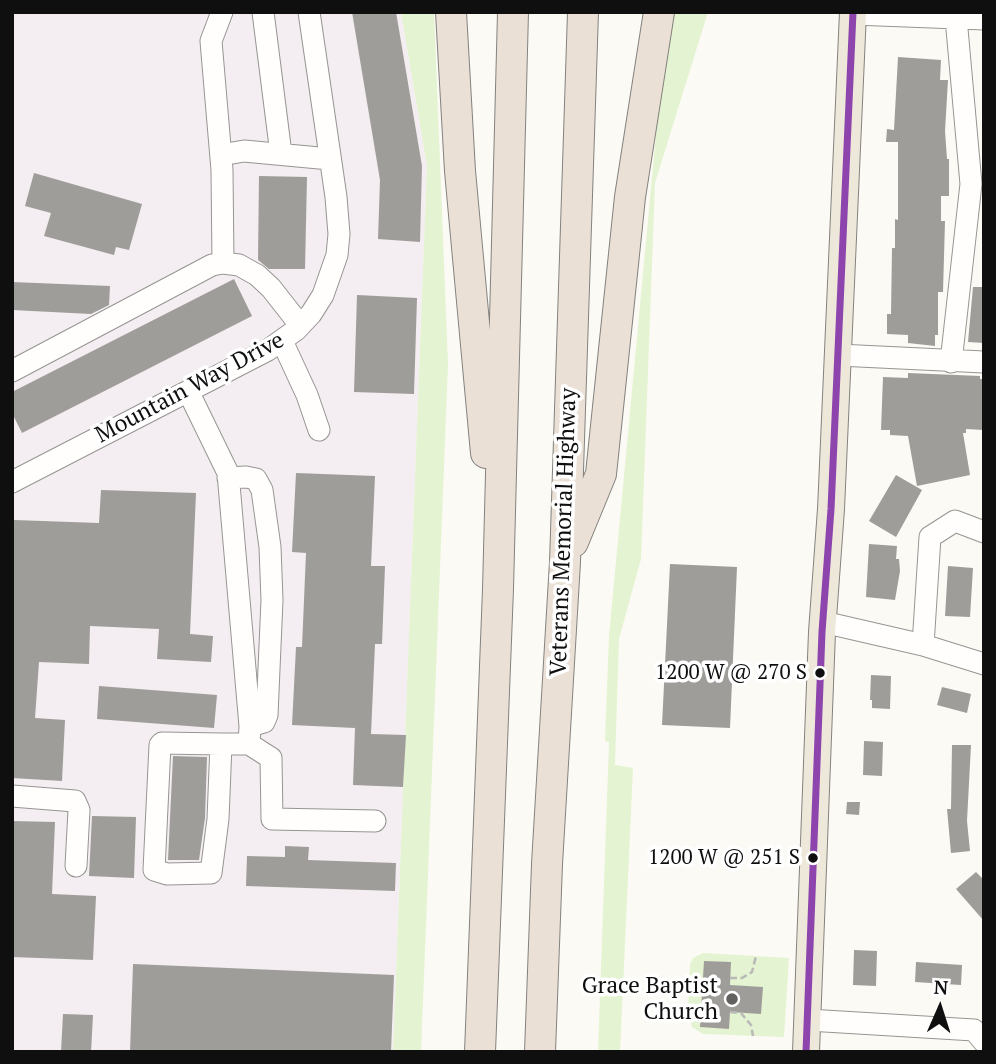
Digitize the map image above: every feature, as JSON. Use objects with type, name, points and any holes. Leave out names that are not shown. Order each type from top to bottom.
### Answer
[{"type":"highway","points":[[451,12],[460,171],[498,589]]},
{"type":"highway","points":[[480,1052],[498,589],[513,12]]},
{"type":"highway","name":"Veterans Memorial Highway","points":[[540,1052],[547,864],[565,562],[583,12]]},
{"type":"highway","points":[[565,562],[601,474],[630,197],[659,12]]},
{"type":"main road","points":[[806,1052],[823,622],[853,13]]},
{"type":"street","points":[[263,12],[281,155]]},
{"type":"street","name":"Mountain Way Drive","points":[[14,477],[189,393],[282,341],[300,325],[323,295],[337,255],[339,234],[309,12]]},
{"type":"street","points":[[853,13],[984,19]]},
{"type":"street","points":[[219,16],[211,41],[221,155],[223,263]]},
{"type":"street","points":[[951,362],[971,184],[956,18]]},
{"type":"street","points":[[221,155],[244,152],[330,159]]},
{"type":"street","points":[[12,371],[212,265],[223,263],[239,265],[257,275],[271,288],[300,325]]},
{"type":"street","points":[[282,341],[307,395],[319,430]]},
{"type":"street","points":[[838,355],[984,362]]},
{"type":"street","points":[[189,393],[228,472],[249,735],[271,758],[272,819],[375,821]]},
{"type":"street","points":[[221,744],[218,819],[211,873],[158,872],[153,866],[160,745],[221,744],[249,735],[264,722],[267,715],[272,609],[270,547],[261,490],[256,480],[246,477],[228,478]]},
{"type":"street","points":[[923,645],[930,537],[955,521],[984,532]]},
{"type":"street","points":[[240,611],[272,609]]},
{"type":"street","points":[[823,622],[923,645],[984,664]]},
{"type":"street","points":[[12,796],[75,801],[79,810],[76,866]]},
{"type":"street","points":[[808,1020],[974,1030],[984,1042]]},
{"type":"path","points":[[730,978],[742,978],[752,972],[756,956]]},
{"type":"path","points":[[730,1012],[741,1013],[751,1025],[753,1036]]},
{"type":"shaded area","points":[[12,12],[401,12],[427,166],[393,1052],[12,1052]]},
{"type":"green space","points":[[401,12],[434,12],[448,364],[421,1052],[393,1052],[427,166]]},
{"type":"green space","points":[[673,12],[708,12],[655,183],[641,559],[619,639],[615,765],[633,768],[620,1052],[598,1052],[609,742],[605,741],[609,636],[659,103]]},
{"type":"green space","points":[[703,953],[789,958],[784,1037],[703,1034],[692,1027],[688,1014],[690,964],[693,958]]},
{"type":"building","points":[[352,12],[396,12],[422,166],[420,242],[378,239],[380,180]]},
{"type":"building","points":[[898,57],[941,60],[940,80],[948,80],[945,131],[949,159],[949,196],[941,196],[941,221],[945,221],[943,292],[938,292],[938,335],[935,335],[935,346],[908,343],[908,335],[887,334],[887,314],[891,314],[892,248],[895,248],[895,219],[898,220],[898,142],[886,142],[887,129],[894,130]]},
{"type":"building","points":[[34,173],[142,204],[129,250],[116,247],[114,255],[44,236],[51,213],[25,206]]},
{"type":"building","points":[[259,176],[307,177],[305,269],[269,269],[258,260]]},
{"type":"building","points":[[234,279],[252,316],[22,433],[12,413],[12,392]]},
{"type":"building","points":[[12,282],[110,286],[109,305],[91,314],[12,310]]},
{"type":"building","points":[[973,287],[984,287],[984,343],[968,342]]},
{"type":"building","points":[[357,295],[417,298],[414,394],[354,392]]},
{"type":"building","points":[[908,373],[980,376],[980,379],[984,379],[984,430],[966,429],[966,433],[963,433],[970,475],[917,486],[908,436],[890,435],[890,430],[881,430],[883,377],[908,378]]},
{"type":"building","points":[[296,473],[375,476],[371,566],[385,566],[382,644],[375,644],[371,734],[406,735],[403,787],[353,785],[355,728],[292,725],[296,647],[302,647],[306,553],[292,552]]},
{"type":"building","points":[[896,475],[922,490],[896,537],[869,521]]},
{"type":"building","points":[[101,490],[196,493],[190,634],[213,636],[211,662],[157,659],[159,629],[90,626],[89,664],[39,662],[35,718],[65,720],[62,781],[12,778],[14,520],[99,523]]},
{"type":"building","points":[[869,544],[897,546],[896,559],[899,559],[900,571],[895,600],[866,597]]},
{"type":"building","points":[[670,564],[737,567],[730,728],[662,725]]},
{"type":"building","points":[[948,566],[973,568],[970,617],[945,616]]},
{"type":"building","points":[[871,675],[891,676],[890,709],[872,708]]},
{"type":"building","points":[[99,686],[217,695],[214,728],[97,719]]},
{"type":"building","points":[[942,687],[971,694],[967,713],[937,705]]},
{"type":"building","points":[[864,741],[883,742],[882,776],[863,775]]},
{"type":"building","points":[[952,745],[971,745],[967,821],[970,851],[951,853],[947,809],[951,809]]},
{"type":"building","points":[[173,756],[207,757],[205,818],[199,860],[168,860]]},
{"type":"building","points":[[847,802],[860,802],[859,815],[846,814]]},
{"type":"building","points":[[92,816],[136,817],[134,878],[89,876]]},
{"type":"building","points":[[12,821],[55,822],[52,894],[96,896],[93,960],[12,957]]},
{"type":"building","points":[[285,846],[309,847],[308,860],[396,863],[395,891],[246,886],[247,856],[285,857]]},
{"type":"building","points":[[976,872],[984,880],[984,921],[956,889]]},
{"type":"building","points":[[854,950],[877,951],[876,986],[853,985]]},
{"type":"building","name":"Grace Baptist Church","points":[[704,961],[731,962],[730,985],[763,987],[761,1014],[730,1012],[729,1029],[700,1027]]},
{"type":"building","points":[[916,962],[962,965],[961,985],[915,982]]},
{"type":"building","points":[[133,964],[394,975],[391,1052],[130,1052]]},
{"type":"building","points":[[63,1014],[93,1015],[91,1052],[61,1052]]},
{"type":"transit line","points":[[806,1052],[822,632],[831,509],[853,12]]},
{"type":"place","name":"1200 W @ 270 S","points":[[820,673]]},
{"type":"place","name":"1200 W @ 251 S","points":[[813,858]]},
{"type":"place","name":"Grace Baptist Church","points":[[732,999]]}]
